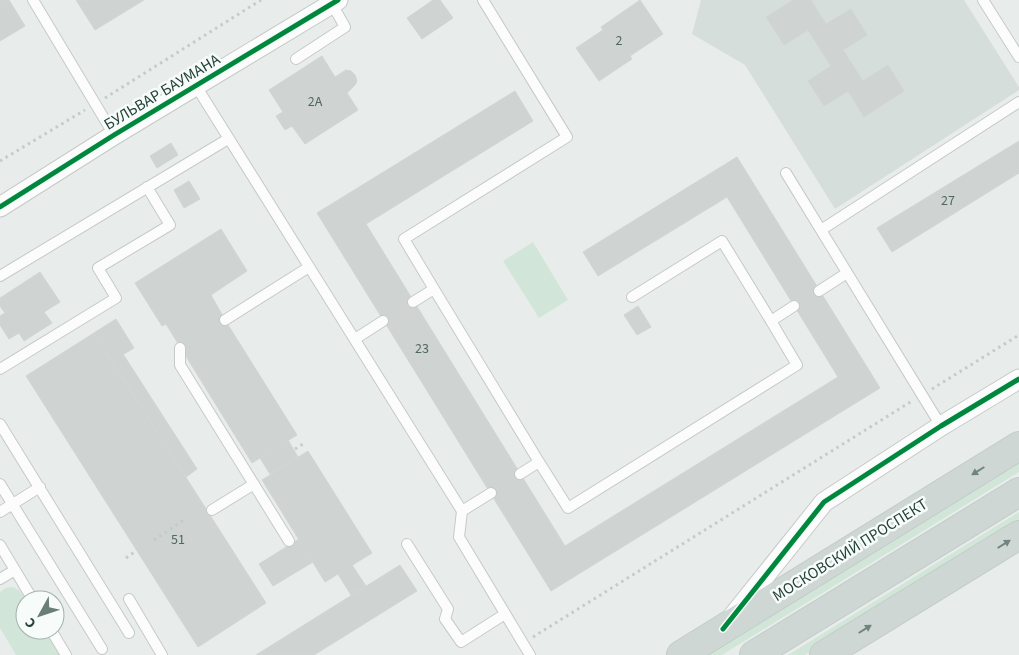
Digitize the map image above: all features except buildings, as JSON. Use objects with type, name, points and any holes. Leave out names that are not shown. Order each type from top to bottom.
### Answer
[{"type":"main road","name":"МОСКОВСКИЙ ПРОСПЕКТ","points":[[681,655],[1019,446]]},
{"type":"main road","points":[[754,655],[1019,492]]},
{"type":"main road","points":[[824,655],[1019,535]]},
{"type":"street","name":"БУЛЬВАР БАУМАНА","points":[[0,207],[335,2]]},
{"type":"street","points":[[723,629],[824,502],[1019,378]]},
{"type":"lane","points":[[483,0],[567,137],[404,239],[568,508],[798,366],[722,241],[632,297]]},
{"type":"lane","points":[[984,0],[1019,57]]},
{"type":"lane","points":[[37,2],[114,136]]},
{"type":"lane","points":[[296,59],[345,27],[335,2]]},
{"type":"lane","points":[[196,86],[462,511],[459,537],[530,655]]},
{"type":"lane","points":[[821,230],[1019,102]]},
{"type":"lane","points":[[0,276],[228,139]]},
{"type":"lane","points":[[786,173],[941,426]]},
{"type":"lane","points":[[0,369],[116,298],[98,268],[170,225],[147,188]]},
{"type":"lane","points":[[225,320],[309,267]]},
{"type":"lane","points":[[819,291],[847,273]]},
{"type":"lane","points":[[413,302],[434,289]]},
{"type":"lane","points":[[771,322],[794,306]]},
{"type":"lane","points":[[355,339],[383,321]]},
{"type":"lane","points":[[180,348],[180,365],[289,541]]},
{"type":"lane","points":[[0,424],[129,633]]},
{"type":"lane","points":[[520,474],[539,462]]},
{"type":"lane","points":[[0,484],[102,649]]},
{"type":"lane","points":[[212,510],[254,484]]},
{"type":"lane","points":[[0,512],[40,488]]},
{"type":"lane","points":[[462,511],[491,493]]},
{"type":"lane","points":[[407,544],[448,609],[445,619],[461,642],[505,614]]},
{"type":"lane","points":[[0,545],[27,590]]},
{"type":"lane","points":[[0,579],[15,570]]},
{"type":"lane","points":[[129,600],[162,655]]},
{"type":"lane","points":[[57,640],[66,655]]},
{"type":"path","points":[[0,161],[261,0]]},
{"type":"path","points":[[523,643],[1019,335]]},
{"type":"path","points":[[295,449],[303,444]]},
{"type":"path","points":[[154,540],[184,520]]},
{"type":"path","points":[[126,558],[136,551]]},
{"type":"shaded area","points":[[701,0],[964,0],[1019,87],[1019,90],[835,209],[745,65],[692,34]]},
{"type":"green space","points":[[533,242],[568,300],[539,318],[503,261]]},
{"type":"green space","points":[[1019,460],[1019,472],[722,655],[703,655]]},
{"type":"green space","points":[[1019,512],[1019,523],[805,655],[788,655]]},
{"type":"green space","points":[[13,587],[19,590],[15,590],[15,640],[51,640],[60,655],[16,655],[0,628],[0,592],[6,588]]},
{"type":"cycle path","points":[[0,207],[114,135],[338,0]]},
{"type":"cycle path","points":[[723,629],[824,502],[941,426],[1019,379]]}]
